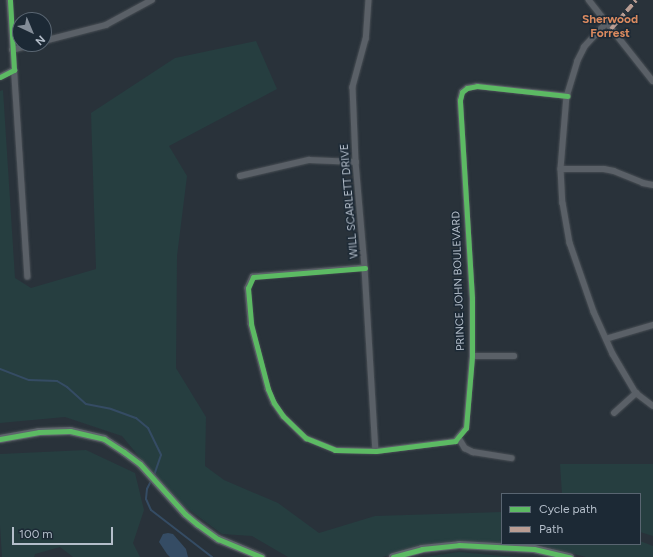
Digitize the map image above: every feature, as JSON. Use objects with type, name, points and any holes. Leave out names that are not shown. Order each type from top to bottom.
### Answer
[{"type":"main road","points":[[0,439],[39,432],[70,431],[104,440],[124,452],[146,471],[185,514],[209,533],[230,545],[261,557]]},
{"type":"main road","points":[[393,557],[422,549],[458,545],[534,549],[570,557]]},
{"type":"street","points":[[10,0],[12,50]]},
{"type":"street","points":[[52,40],[106,25],[152,0]]},
{"type":"street","name":"WILL SCARLETT DRIVE","points":[[369,0],[366,39],[352,87],[376,451]]},
{"type":"street","points":[[589,0],[653,81]]},
{"type":"street","points":[[607,23],[585,47],[578,61],[567,96],[561,169],[563,203],[570,243],[594,312],[606,339],[636,393],[653,406]]},
{"type":"street","points":[[12,52],[28,276]]},
{"type":"street","points":[[0,77],[14,70]]},
{"type":"street","name":"PRINCE JOHN BOULEVARD","points":[[459,438],[466,428],[472,356],[472,298],[460,100],[462,92],[466,88],[477,86],[567,96]]},
{"type":"street","points":[[240,176],[309,160],[356,162]]},
{"type":"street","points":[[561,169],[609,170],[643,183],[653,185]]},
{"type":"street","points":[[365,268],[260,275],[253,277],[248,288],[251,324],[268,389],[282,416],[306,438],[336,450],[376,451],[455,441],[459,438],[465,448],[473,452],[512,458]]},
{"type":"street","points":[[606,339],[653,324]]},
{"type":"street","points":[[472,356],[514,356]]},
{"type":"street","points":[[614,413],[636,393]]},
{"type":"green space","points":[[256,41],[277,89],[169,146],[187,176],[177,256],[176,368],[206,417],[205,466],[224,480],[278,503],[319,533],[375,516],[501,512],[501,543],[433,544],[382,557],[288,557],[252,536],[222,534],[173,498],[122,436],[65,417],[0,423],[0,91],[3,90],[15,278],[31,288],[96,269],[91,113],[175,58]]},
{"type":"green space","points":[[86,450],[135,473],[144,510],[133,543],[140,557],[73,557],[60,547],[35,554],[34,557],[2,557],[0,525],[0,454]]},
{"type":"green space","points":[[560,464],[653,464],[653,536],[641,532],[641,493],[562,493]]},
{"type":"green space","points":[[641,541],[653,546],[653,557],[586,557],[538,545],[641,545]]},
{"type":"green space","points":[[459,552],[503,556],[523,557],[424,557]]},
{"type":"water","points":[[163,534],[173,534],[186,549],[188,557],[170,557],[167,554],[159,542]]},
{"type":"waterway","points":[[0,369],[29,380],[57,381],[67,387],[86,404],[111,409],[136,418],[148,428],[161,455],[154,475]]},
{"type":"waterway","points":[[151,481],[147,489],[146,499],[151,510],[212,557]]},
{"type":"marked path","points":[[611,29],[636,0]]},
{"type":"cycle path","points":[[0,77],[14,70],[10,0]]},
{"type":"cycle path","points":[[365,268],[253,277],[248,288],[251,324],[268,389],[274,403],[283,416],[306,438],[335,450],[376,451],[455,441],[466,428],[472,356],[472,298],[460,100],[462,92],[467,88],[477,86],[567,96]]},
{"type":"cycle path","points":[[0,439],[39,432],[70,431],[104,439],[140,464],[185,514],[197,524],[218,539],[261,557]]},
{"type":"cycle path","points":[[393,557],[422,549],[459,545],[534,549],[570,557]]},
{"type":"district","name":"Sherwood Forrest","points":[[610,27]]}]
